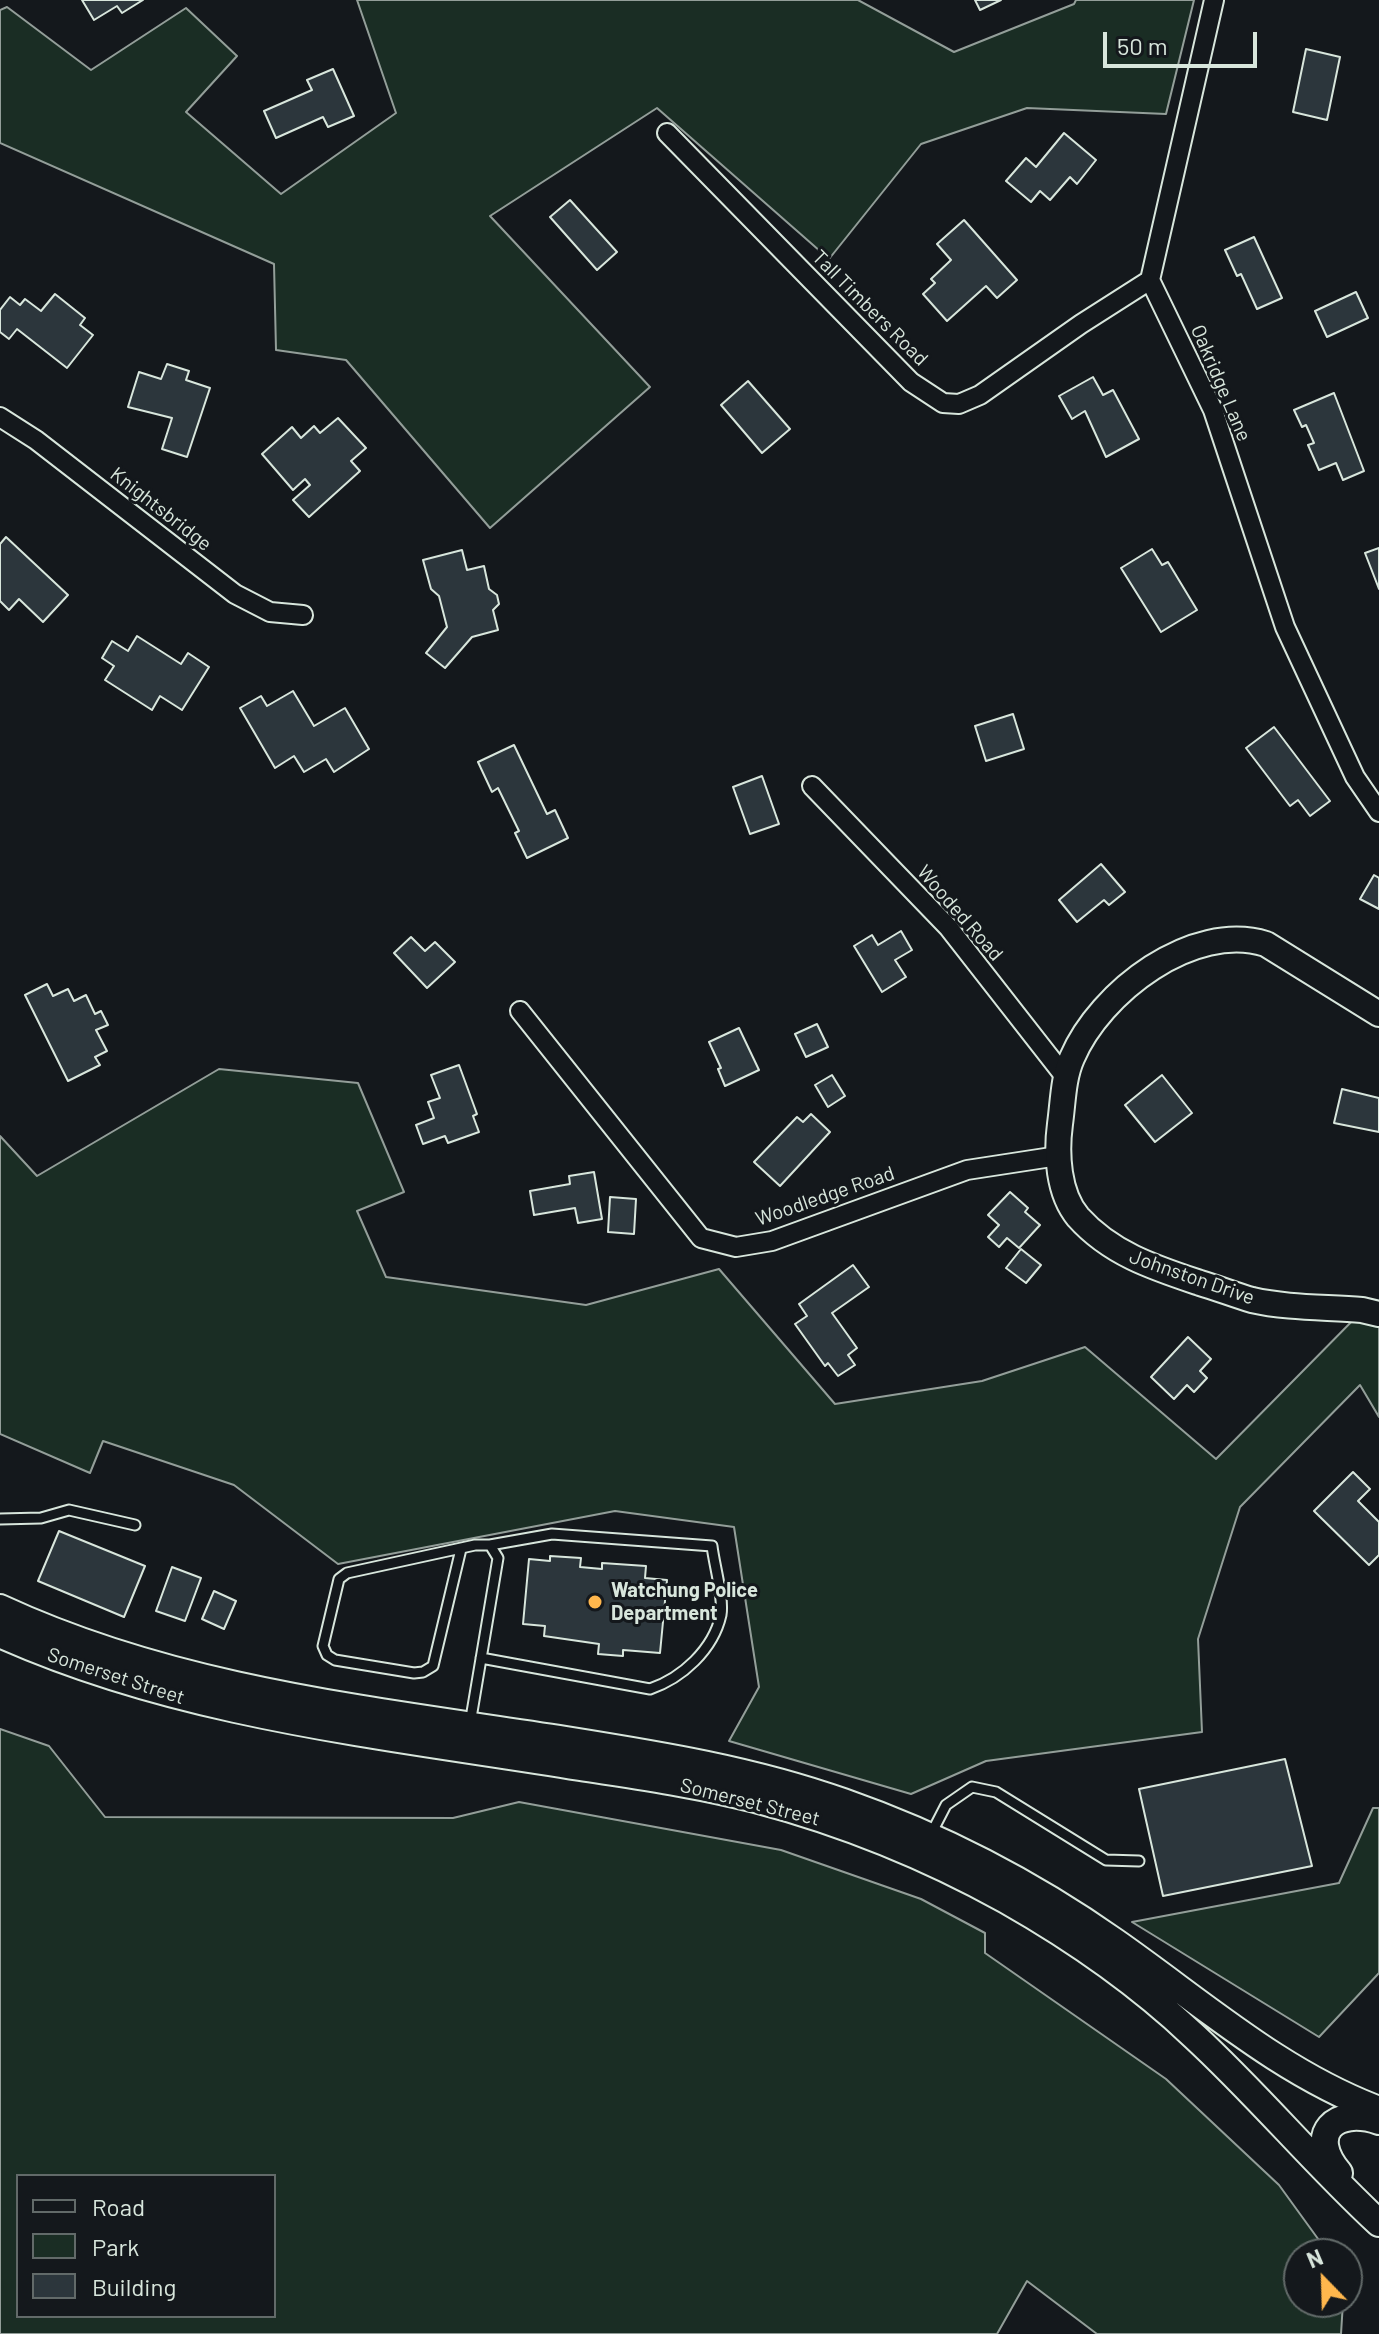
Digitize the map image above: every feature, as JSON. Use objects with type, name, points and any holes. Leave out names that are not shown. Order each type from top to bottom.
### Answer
[{"type":"main road","name":"Somerset Street","points":[[0,1608],[115,1654],[213,1682],[756,1799],[849,1829],[925,1846],[1020,1881],[1111,1939],[1256,2045],[1347,2098],[1379,2110]]},
{"type":"main road","name":"Somerset Street","points":[[0,1634],[109,1677],[201,1703],[295,1721],[468,1737]]},
{"type":"main road","name":"Somerset Street","points":[[925,1846],[1047,1925],[1155,2001],[1233,2073],[1337,2184],[1379,2223]]},
{"type":"main road","points":[[1379,2121],[1355,2114],[1345,2117],[1330,2127],[1325,2145],[1332,2164],[1379,2223]]},
{"type":"street","points":[[1150,280],[1214,0]]},
{"type":"street","name":"Tall Timbers Road","points":[[667,133],[911,382],[943,403],[959,404],[980,395],[1150,280]]},
{"type":"street","name":"Oakridge Lane","points":[[1150,280],[1213,410],[1285,627],[1355,777],[1379,812]]},
{"type":"street","name":"Knightsbridge","points":[[0,417],[36,440],[235,594],[270,612],[303,615]]},
{"type":"street","name":"Wooded Road","points":[[812,786],[948,927],[1066,1078]]},
{"type":"street","name":"Johnston Drive","points":[[1379,1014],[1266,944],[1246,938],[1198,944],[1149,968],[1111,1002],[1085,1034],[1071,1059],[1066,1078],[1058,1156],[1070,1205],[1079,1218],[1121,1253],[1150,1266],[1254,1300],[1379,1314]]},
{"type":"street","name":"Woodledge Road","points":[[520,1011],[701,1238],[736,1247],[772,1241],[967,1170],[1058,1156]]},
{"type":"lane","points":[[0,1519],[41,1518],[69,1510],[135,1525]]},
{"type":"lane","points":[[461,1549],[433,1666],[414,1673],[335,1660],[327,1655],[323,1646],[339,1579],[347,1573],[475,1545],[552,1534],[712,1546],[721,1613],[712,1636],[699,1656],[668,1683],[650,1689],[481,1658]]},
{"type":"lane","points":[[468,1737],[498,1558],[490,1545]]},
{"type":"lane","points":[[925,1846],[946,1805],[972,1787],[996,1792],[1106,1860],[1139,1861]]},
{"type":"green space","points":[[357,0],[858,0],[954,52],[1074,4],[1076,0],[1194,0],[1166,114],[1027,108],[921,144],[829,259],[657,108],[490,216],[650,387],[490,528],[346,360],[276,350],[274,264],[0,143],[0,10],[7,7],[91,70],[186,8],[237,56],[186,112],[281,194],[396,113]]},
{"type":"green space","points":[[219,1069],[358,1083],[404,1192],[357,1211],[386,1277],[586,1305],[719,1269],[835,1404],[982,1381],[1085,1347],[1216,1459],[1365,1308],[1379,1323],[1379,1417],[1360,1385],[1240,1507],[1198,1639],[1202,1732],[986,1761],[911,1794],[729,1741],[759,1687],[734,1527],[615,1511],[338,1564],[234,1485],[103,1441],[90,1473],[0,1434],[0,1136],[37,1176]]},
{"type":"green space","points":[[0,1729],[49,1746],[105,1817],[453,1818],[519,1802],[781,1850],[921,1899],[985,1933],[985,1953],[1166,2079],[1279,2185],[1317,2238],[1283,2238],[1283,2318],[1342,2318],[1341,2334],[1097,2334],[1027,2281],[997,2334],[0,2334]]},
{"type":"green space","points":[[1373,1808],[1379,1808],[1379,1973],[1319,2037],[1132,1922],[1339,1883]]},
{"type":"building","points":[[82,0],[143,0],[122,13],[117,6],[94,20]]},
{"type":"building","points":[[975,0],[1001,0],[980,10]]},
{"type":"building","points":[[1306,49],[1340,57],[1327,120],[1293,112]]},
{"type":"building","points":[[333,69],[354,116],[328,127],[323,117],[276,138],[264,111],[312,90],[307,80]]},
{"type":"building","points":[[1064,133],[1096,160],[1077,184],[1070,177],[1050,200],[1040,191],[1031,202],[1006,181],[1026,158],[1036,167]]},
{"type":"building","points":[[570,200],[617,252],[597,270],[550,217]]},
{"type":"building","points":[[964,220],[1017,280],[997,298],[986,286],[947,321],[923,294],[935,283],[931,279],[951,260],[937,244]]},
{"type":"building","points":[[1254,237],[1282,298],[1257,309],[1241,274],[1237,276],[1225,250]]},
{"type":"building","points":[[1356,292],[1368,318],[1327,337],[1315,311]]},
{"type":"building","points":[[55,294],[85,318],[80,325],[93,335],[67,368],[17,329],[9,339],[0,332],[0,310],[10,297],[20,305],[25,299],[41,311]]},
{"type":"building","points":[[167,364],[189,371],[186,380],[210,388],[187,457],[162,449],[172,418],[128,407],[139,372],[161,379]]},
{"type":"building","points":[[1093,377],[1103,395],[1113,390],[1139,439],[1106,457],[1085,411],[1072,419],[1059,396]]},
{"type":"building","points":[[748,381],[790,429],[762,453],[721,405]]},
{"type":"building","points":[[1334,393],[1364,471],[1343,480],[1336,463],[1319,470],[1308,445],[1314,443],[1306,425],[1302,427],[1294,410]]},
{"type":"building","points":[[338,418],[366,448],[351,461],[360,471],[309,517],[293,500],[310,485],[305,479],[293,490],[262,454],[292,427],[301,438],[314,426],[320,433]]},
{"type":"building","points":[[6,537],[68,595],[43,622],[19,599],[9,610],[0,601],[0,544]]},
{"type":"building","points":[[1379,548],[1379,589],[1365,553]]},
{"type":"building","points":[[1152,549],[1162,565],[1168,562],[1197,610],[1161,632],[1121,568]]},
{"type":"building","points":[[462,550],[467,570],[484,566],[489,589],[497,595],[499,604],[493,610],[498,630],[472,637],[445,668],[426,653],[447,627],[439,596],[431,589],[423,560]]},
{"type":"building","points":[[137,636],[181,664],[188,653],[209,667],[182,710],[160,696],[152,710],[105,680],[114,666],[102,658],[112,641],[128,651]]},
{"type":"building","points":[[293,691],[314,726],[345,708],[369,749],[334,772],[326,759],[304,772],[294,756],[275,768],[240,708],[261,696],[267,706]]},
{"type":"building","points":[[1013,714],[1024,749],[986,761],[975,726]]},
{"type":"building","points":[[1274,727],[1330,801],[1310,816],[1298,800],[1290,806],[1246,748]]},
{"type":"building","points":[[514,745],[547,814],[555,810],[568,838],[527,858],[515,833],[519,831],[498,788],[492,792],[478,762]]},
{"type":"building","points":[[762,776],[779,824],[750,834],[733,787]]},
{"type":"building","points":[[1101,864],[1125,892],[1109,905],[1104,900],[1077,922],[1059,900]]},
{"type":"building","points":[[1374,875],[1379,878],[1379,909],[1360,899]]},
{"type":"building","points":[[901,931],[912,950],[895,960],[906,977],[882,992],[854,946],[872,935],[878,945]]},
{"type":"building","points":[[411,937],[425,951],[435,942],[455,962],[427,988],[394,953]]},
{"type":"building","points":[[47,984],[53,996],[68,989],[74,1001],[86,995],[95,1014],[101,1011],[108,1025],[96,1030],[107,1051],[95,1057],[100,1065],[68,1081],[25,995]]},
{"type":"building","points":[[817,1024],[828,1047],[806,1057],[795,1034]]},
{"type":"building","points":[[739,1028],[759,1070],[725,1086],[709,1042]]},
{"type":"building","points":[[459,1065],[477,1114],[473,1116],[479,1132],[448,1143],[445,1136],[423,1144],[416,1125],[434,1118],[428,1102],[440,1098],[431,1075]]},
{"type":"building","points":[[832,1075],[845,1096],[828,1107],[815,1085]]},
{"type":"building","points":[[1162,1075],[1192,1113],[1155,1142],[1125,1105]]},
{"type":"building","points":[[1342,1089],[1379,1098],[1379,1132],[1334,1123]]},
{"type":"building","points":[[811,1114],[830,1132],[780,1186],[754,1162],[797,1117],[803,1122]]},
{"type":"building","points":[[594,1172],[602,1219],[578,1223],[575,1208],[534,1215],[530,1191],[570,1184],[569,1176]]},
{"type":"building","points":[[1010,1192],[1028,1208],[1025,1212],[1040,1225],[1019,1248],[1007,1238],[999,1247],[988,1237],[999,1225],[988,1215]]},
{"type":"building","points":[[610,1197],[636,1199],[634,1234],[608,1232]]},
{"type":"building","points":[[1021,1249],[1041,1265],[1026,1283],[1006,1268]]},
{"type":"building","points":[[853,1265],[869,1287],[832,1313],[857,1348],[848,1355],[855,1365],[838,1376],[828,1363],[825,1366],[795,1324],[807,1316],[799,1304]]},
{"type":"building","points":[[1188,1337],[1211,1359],[1200,1371],[1207,1378],[1194,1392],[1187,1385],[1174,1399],[1151,1377]]},
{"type":"building","points":[[1353,1472],[1370,1489],[1358,1501],[1379,1522],[1379,1555],[1369,1565],[1314,1511]]},
{"type":"building","points":[[59,1531],[145,1566],[124,1617],[38,1581]]},
{"type":"building","name":"Watchung Police Department","points":[[550,1556],[581,1558],[580,1567],[602,1569],[602,1563],[646,1566],[645,1578],[667,1580],[660,1653],[623,1650],[623,1656],[598,1654],[599,1644],[544,1636],[545,1626],[523,1624],[529,1559],[550,1561]]},
{"type":"building","points":[[172,1567],[201,1578],[185,1621],[156,1611]]},
{"type":"building","points":[[214,1591],[236,1601],[224,1629],[202,1619]]},
{"type":"building","points":[[1285,1759],[1312,1866],[1163,1896],[1139,1789]]},
{"type":"place","name":"Watchung Police Department","points":[[595,1602]]}]
